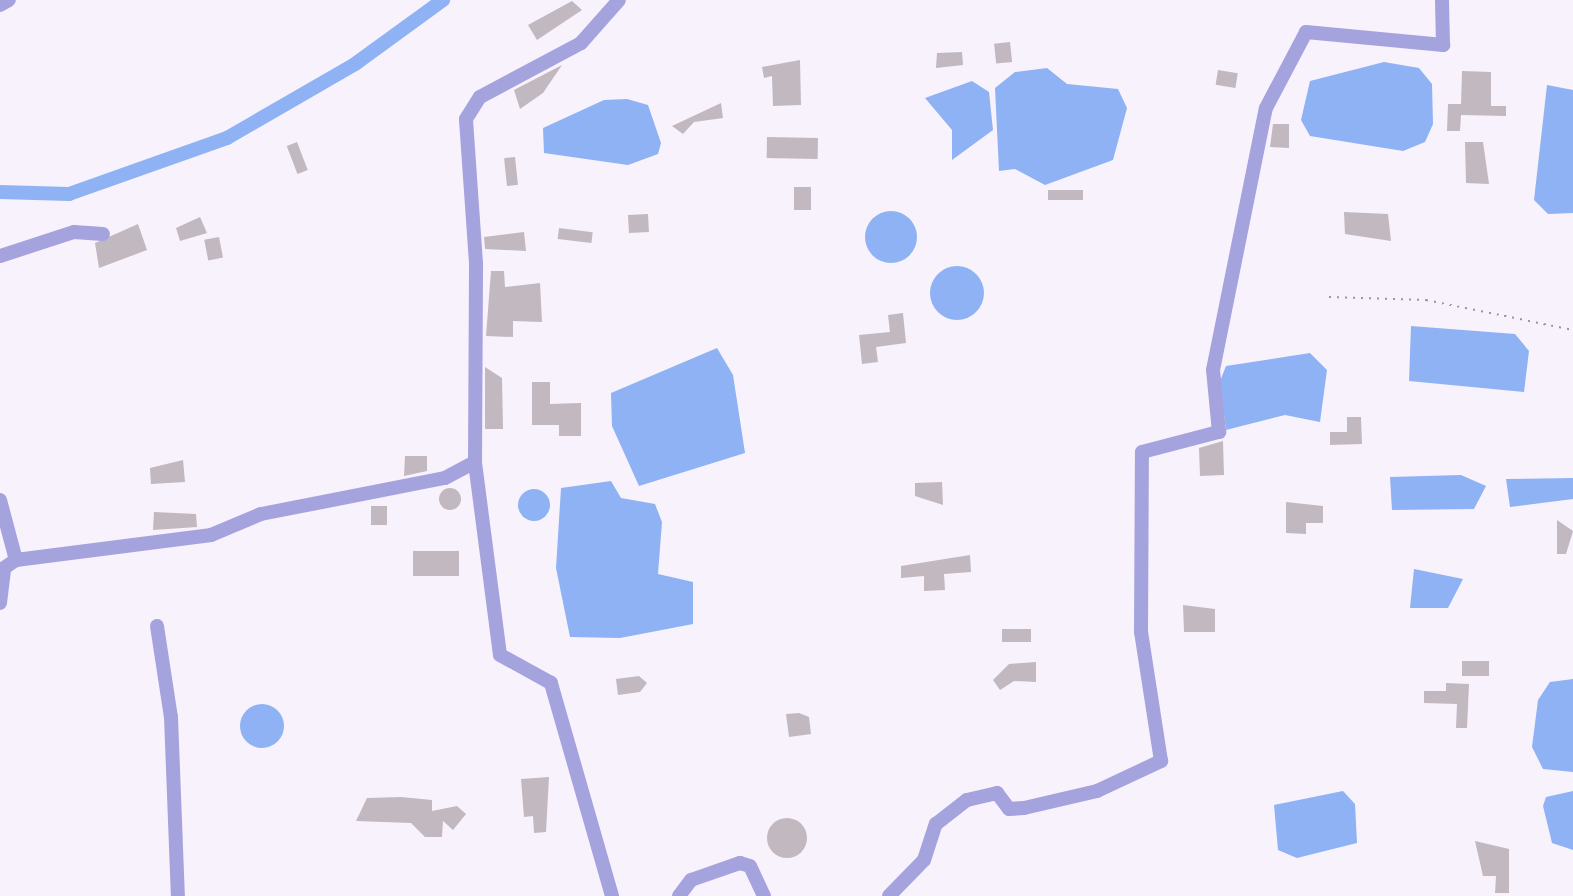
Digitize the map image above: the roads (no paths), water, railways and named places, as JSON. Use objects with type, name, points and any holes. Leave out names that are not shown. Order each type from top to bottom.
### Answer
[{"type":"street","points":[[0,5],[9,0]]},
{"type":"street","points":[[612,896],[551,683],[500,655],[475,462],[476,263],[466,119],[480,97],[581,43],[619,0]]},
{"type":"street","points":[[889,896],[924,860],[936,824],[967,800],[997,793],[1009,809],[1024,808],[1097,791],[1161,761],[1141,632],[1142,452],[1219,432],[1213,370],[1266,108],[1306,32],[1443,45],[1442,0]]},
{"type":"street","points":[[0,256],[74,232],[103,234]]},
{"type":"street","points":[[0,603],[4,568],[16,560],[211,535],[261,514],[445,478],[475,462]]},
{"type":"street","points":[[0,500],[16,560]]},
{"type":"street","points":[[157,626],[171,717],[178,896]]},
{"type":"street","points":[[679,896],[691,880],[740,863],[750,866],[764,896]]},
{"type":"water","points":[[1384,62],[1419,68],[1432,84],[1433,124],[1425,142],[1403,151],[1310,136],[1301,120],[1310,81]]},
{"type":"water","points":[[1047,68],[1067,84],[1118,89],[1127,108],[1113,160],[1045,185],[1015,169],[999,171],[995,88],[1015,72]]},
{"type":"water","points":[[972,81],[989,92],[993,130],[952,160],[952,130],[925,98]]},
{"type":"water","points":[[1547,85],[1573,90],[1573,213],[1548,214],[1534,200]]},
{"type":"water","points":[[627,99],[648,105],[661,143],[658,154],[628,165],[544,153],[543,128],[604,100]]},
{"type":"water","points":[[891,211],[910,218],[917,237],[910,256],[891,263],[872,256],[865,237],[872,218]]},
{"type":"water","points":[[957,266],[976,274],[984,293],[976,312],[957,320],[938,312],[930,293],[938,274]]},
{"type":"water","points":[[1411,326],[1515,334],[1529,351],[1524,392],[1409,381]]},
{"type":"water","points":[[717,348],[733,375],[745,453],[639,486],[612,426],[611,393]]},
{"type":"water","points":[[1310,353],[1327,370],[1320,422],[1285,415],[1226,430],[1220,381],[1226,366]]},
{"type":"water","points":[[1461,475],[1486,486],[1474,509],[1392,510],[1390,477]]},
{"type":"water","points":[[1573,478],[1573,499],[1510,507],[1506,479]]},
{"type":"water","points":[[611,481],[621,498],[655,504],[662,522],[658,574],[693,582],[693,624],[620,638],[570,637],[556,568],[561,488]]},
{"type":"water","points":[[534,489],[546,493],[550,505],[546,517],[534,521],[522,517],[518,505],[522,493]]},
{"type":"water","points":[[1414,569],[1463,579],[1448,608],[1410,608]]},
{"type":"water","points":[[1573,679],[1573,772],[1543,769],[1532,747],[1538,700],[1550,682]]},
{"type":"water","points":[[262,704],[277,711],[284,726],[277,741],[262,748],[247,741],[240,726],[247,711]]},
{"type":"water","points":[[1343,791],[1355,804],[1357,843],[1297,858],[1278,850],[1274,805]]},
{"type":"water","points":[[1573,791],[1573,850],[1552,843],[1543,806],[1546,797]]},
{"type":"waterway","points":[[0,192],[69,194],[227,138],[355,64],[443,0]]}]
